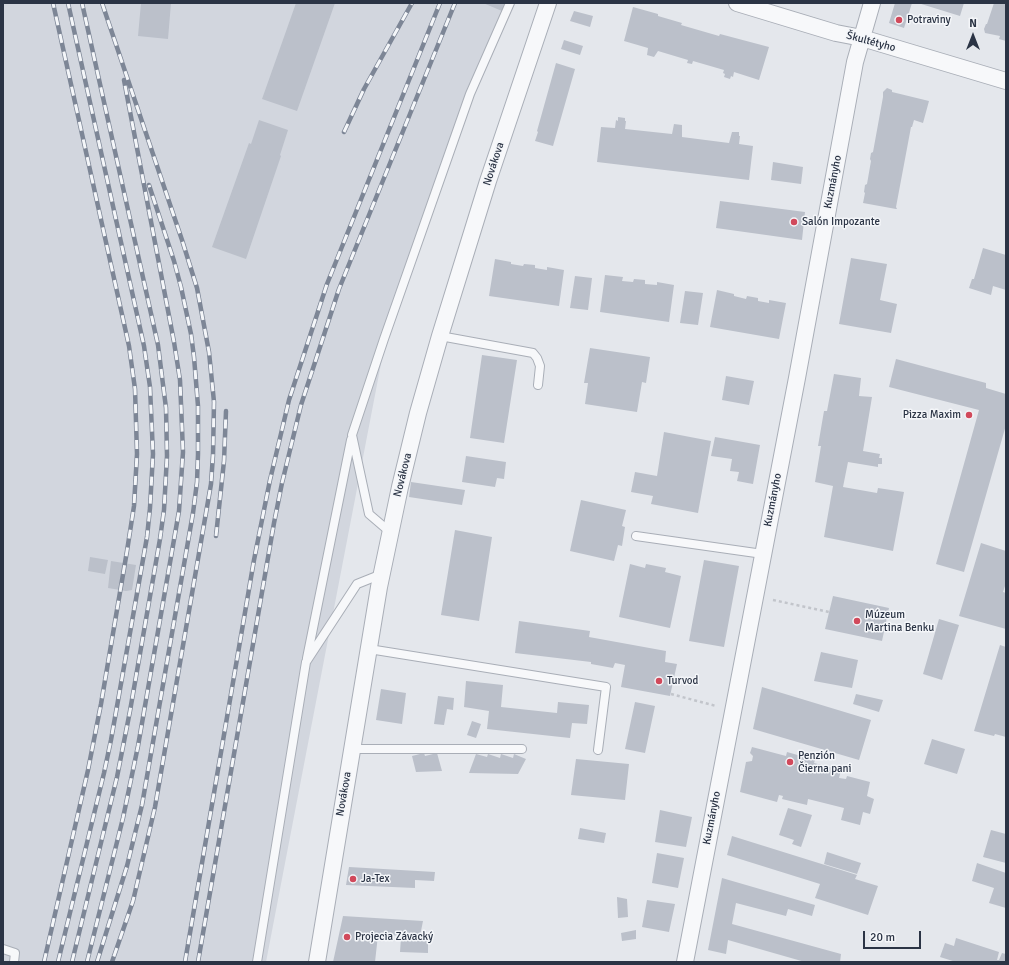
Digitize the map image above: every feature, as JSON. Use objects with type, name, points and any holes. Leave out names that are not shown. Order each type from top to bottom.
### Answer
[{"type":"street","name":"Novákova","points":[[317,962],[382,574],[390,532],[416,421],[440,336],[488,181],[548,3]]},
{"type":"street","name":"Škultétyho","points":[[737,3],[836,33],[862,38],[1006,80]]},
{"type":"street","name":"Kuzmányho","points":[[685,962],[855,62],[872,3]]},
{"type":"lane","points":[[257,962],[306,662],[352,435],[470,94],[510,3]]},
{"type":"lane","points":[[440,336],[533,353],[540,366],[538,386]]},
{"type":"lane","points":[[352,435],[369,514],[390,532]]},
{"type":"lane","points":[[636,536],[763,554]]},
{"type":"lane","points":[[306,662],[357,584],[382,574]]},
{"type":"lane","points":[[369,650],[606,687],[598,750]]},
{"type":"lane","points":[[352,749],[522,749]]},
{"type":"lane","points":[[3,949],[15,953],[14,962]]},
{"type":"path","points":[[772,600],[829,612]]},
{"type":"path","points":[[671,694],[716,706]]},
{"type":"shaded area","points":[[3,3],[507,3],[385,343],[266,962],[3,962]]},
{"type":"building","points":[[141,3],[171,3],[168,39],[138,36]]},
{"type":"building","points":[[296,3],[335,3],[297,111],[262,99]]},
{"type":"building","points":[[483,3],[505,3],[502,11]]},
{"type":"building","points":[[895,3],[912,3],[904,28],[889,23]]},
{"type":"building","points":[[918,3],[964,3],[960,16]]},
{"type":"building","points":[[994,3],[1006,3],[1006,41],[999,39],[1000,36],[985,33],[984,29]]},
{"type":"building","points":[[633,7],[682,23],[681,25],[719,36],[720,34],[769,47],[759,80],[734,72],[733,77],[731,76],[730,79],[724,77],[724,70],[693,61],[692,64],[687,63],[688,60],[658,51],[654,57],[647,55],[648,48],[624,41]]},
{"type":"building","points":[[574,11],[593,16],[590,27],[570,21]]},
{"type":"building","points":[[564,40],[583,46],[580,55],[561,49]]},
{"type":"building","points":[[556,63],[575,69],[553,146],[535,141]]},
{"type":"building","points":[[887,88],[892,90],[892,92],[929,101],[923,123],[914,120],[911,127],[896,207],[897,209],[863,203],[865,185],[867,184],[871,153],[873,152],[883,92]]},
{"type":"building","points":[[618,117],[625,118],[625,129],[672,134],[674,124],[682,125],[682,137],[729,143],[732,132],[739,132],[739,144],[753,146],[749,180],[597,162],[601,127],[615,128]]},
{"type":"building","points":[[259,120],[288,130],[280,155],[281,156],[246,259],[212,247],[249,143],[251,144]]},
{"type":"building","points":[[773,162],[803,167],[801,184],[771,180]]},
{"type":"building","points":[[720,201],[805,212],[802,240],[716,228]]},
{"type":"building","points":[[983,248],[1006,255],[1006,290],[993,286],[991,295],[969,288],[972,279],[974,279]]},
{"type":"building","points":[[851,258],[887,264],[880,300],[897,304],[891,333],[839,324]]},
{"type":"building","points":[[495,259],[523,266],[524,264],[535,265],[535,268],[547,270],[547,267],[564,270],[559,306],[489,296]]},
{"type":"building","points":[[605,275],[623,277],[622,281],[633,282],[634,279],[645,280],[645,284],[657,285],[657,282],[674,285],[669,322],[600,312]]},
{"type":"building","points":[[575,276],[592,278],[588,310],[570,308]]},
{"type":"building","points":[[717,290],[734,294],[734,296],[746,299],[747,296],[758,298],[758,301],[769,303],[769,300],[786,303],[779,339],[710,327]]},
{"type":"building","points":[[685,291],[703,293],[698,325],[680,323]]},
{"type":"building","points":[[590,348],[650,357],[646,383],[642,382],[637,412],[585,404],[588,383],[584,383]]},
{"type":"building","points":[[482,355],[517,360],[504,443],[470,438]]},
{"type":"building","points":[[896,359],[986,383],[986,388],[1006,394],[1006,425],[964,572],[936,564],[979,410],[889,387]]},
{"type":"building","points":[[834,374],[861,378],[859,396],[872,397],[863,451],[880,454],[879,458],[882,458],[882,464],[878,464],[878,467],[848,462],[843,487],[877,493],[878,488],[904,492],[893,551],[824,537],[833,486],[815,482],[821,446],[818,446],[824,411],[827,411]]},
{"type":"building","points":[[726,376],[754,381],[749,405],[722,400]]},
{"type":"building","points":[[664,432],[711,441],[698,513],[651,504],[653,496],[631,492],[635,472],[657,476]]},
{"type":"building","points":[[715,437],[760,445],[753,484],[737,481],[739,472],[730,471],[732,459],[711,456]]},
{"type":"building","points":[[466,456],[506,462],[504,479],[497,478],[495,487],[462,482]]},
{"type":"building","points":[[411,482],[465,490],[462,505],[409,497]]},
{"type":"building","points":[[581,500],[626,510],[622,526],[625,527],[622,546],[618,545],[614,561],[570,551]]},
{"type":"building","points":[[455,530],[492,537],[479,621],[441,615]]},
{"type":"building","points":[[981,543],[1006,551],[1006,583],[1003,592],[1006,593],[1006,629],[959,616]]},
{"type":"building","points":[[90,557],[108,560],[105,574],[88,571]]},
{"type":"building","points":[[704,560],[739,566],[724,647],[689,641]]},
{"type":"building","points":[[111,561],[136,565],[132,590],[126,591],[108,588]]},
{"type":"building","points":[[630,564],[645,568],[646,564],[666,568],[665,572],[681,576],[670,628],[619,617]]},
{"type":"building","name":"Múzeum Martina Benku","points":[[833,596],[889,608],[882,641],[825,629]]},
{"type":"building","points":[[939,619],[959,625],[942,680],[923,674]]},
{"type":"building","points":[[519,621],[590,631],[589,637],[666,651],[665,662],[677,664],[670,696],[621,687],[625,665],[615,663],[613,668],[591,664],[591,662],[515,653]]},
{"type":"building","points":[[1000,645],[1006,647],[1006,737],[995,734],[994,736],[974,731]]},
{"type":"building","points":[[821,652],[858,660],[852,688],[814,681]]},
{"type":"building","points":[[466,681],[503,685],[501,707],[557,713],[558,702],[589,705],[587,724],[572,723],[570,738],[487,729],[489,711],[464,707]]},
{"type":"building","points":[[762,687],[871,720],[859,760],[753,729]]},
{"type":"building","points":[[381,689],[406,693],[402,724],[376,720]]},
{"type":"building","points":[[856,694],[883,700],[879,712],[853,704]]},
{"type":"building","points":[[438,696],[454,698],[453,710],[447,709],[444,725],[434,724]]},
{"type":"building","points":[[635,702],[655,706],[645,753],[625,749]]},
{"type":"building","points":[[472,721],[481,724],[476,738],[467,735]]},
{"type":"building","points":[[932,739],[965,749],[957,774],[924,764]]},
{"type":"building","points":[[752,747],[786,756],[787,752],[815,760],[814,763],[841,770],[839,778],[846,779],[847,776],[870,782],[867,796],[874,799],[870,814],[863,812],[860,825],[841,820],[844,808],[808,799],[807,805],[782,799],[783,796],[779,795],[777,802],[740,792],[746,762],[752,761],[753,756],[750,753]]},
{"type":"building","points":[[424,753],[425,756],[437,753],[442,771],[416,772],[412,756]]},
{"type":"building","points":[[476,754],[487,757],[488,754],[500,758],[501,754],[513,758],[514,754],[526,759],[518,774],[469,773]]},
{"type":"building","points":[[576,759],[629,764],[625,800],[571,795]]},
{"type":"building","points":[[788,808],[812,815],[801,847],[792,844],[794,840],[779,835]]},
{"type":"building","points":[[660,810],[692,817],[686,847],[655,842]]},
{"type":"building","points":[[580,828],[606,833],[604,843],[578,839]]},
{"type":"building","points":[[991,830],[1006,834],[1006,863],[983,857]]},
{"type":"building","points":[[732,836],[857,875],[855,879],[878,886],[868,915],[815,898],[820,884],[727,855]]},
{"type":"building","points":[[827,852],[861,863],[857,874],[824,864]]},
{"type":"building","points":[[657,853],[684,858],[678,888],[652,883]]},
{"type":"building","points":[[977,863],[1006,873],[1006,908],[989,903],[994,888],[972,881]]},
{"type":"building","points":[[349,867],[435,872],[434,881],[415,880],[415,888],[346,885]]},
{"type":"building","points":[[722,878],[815,905],[812,916],[788,909],[786,916],[736,903],[732,924],[841,954],[840,962],[805,962],[728,940],[726,954],[708,950]]},
{"type":"building","points":[[617,897],[627,899],[628,917],[618,918]]},
{"type":"building","points":[[647,900],[675,904],[669,932],[642,927]]},
{"type":"building","points":[[343,916],[423,921],[420,936],[378,935],[375,962],[333,962]]},
{"type":"building","points":[[636,930],[636,939],[622,941],[621,933]]},
{"type":"building","points":[[401,938],[428,939],[428,953],[400,952]]},
{"type":"building","points":[[956,938],[999,952],[997,960],[999,960],[1002,953],[1006,954],[1006,962],[956,962],[940,957],[945,943],[954,946]]},
{"type":"railway","points":[[44,962],[88,770],[101,704],[134,506],[137,454],[135,389],[129,346],[53,3]]},
{"type":"railway","points":[[58,962],[111,740],[147,537],[153,454],[150,387],[144,346],[68,3]]},
{"type":"railway","points":[[72,962],[117,777],[130,711],[160,539],[164,510],[167,456],[166,408],[158,345],[82,3]]},
{"type":"railway","points":[[102,3],[197,288],[209,352],[214,402],[211,484],[155,807],[133,901],[112,962]]},
{"type":"railway","points":[[344,132],[364,89],[412,3]]},
{"type":"railway","points":[[185,962],[254,560],[270,480],[289,400],[327,284],[440,3]]},
{"type":"railway","points":[[198,962],[274,523],[301,405],[339,289],[455,3]]},
{"type":"railway","points":[[87,962],[123,818],[138,746],[179,511],[183,452],[180,380],[174,342],[124,80]]},
{"type":"railway","points":[[97,962],[127,866],[142,805],[193,513],[197,482],[198,406],[191,334],[174,261],[149,185]]},
{"type":"railway","points":[[216,536],[224,461],[226,411]]},
{"type":"place","name":"Potraviny","points":[[899,20]]},
{"type":"place","name":"Salón Impozante","points":[[794,222]]},
{"type":"place","name":"Pizza Maxim","points":[[969,415]]},
{"type":"place","name":"Múzeum Martina Benku","points":[[857,621]]},
{"type":"place","name":"Turvod","points":[[659,681]]},
{"type":"place","name":"Penzión Čierna pani","points":[[790,762]]},
{"type":"place","name":"Ja-Tex","points":[[353,879]]},
{"type":"place","name":"Projecia Závacký","points":[[347,937]]}]
